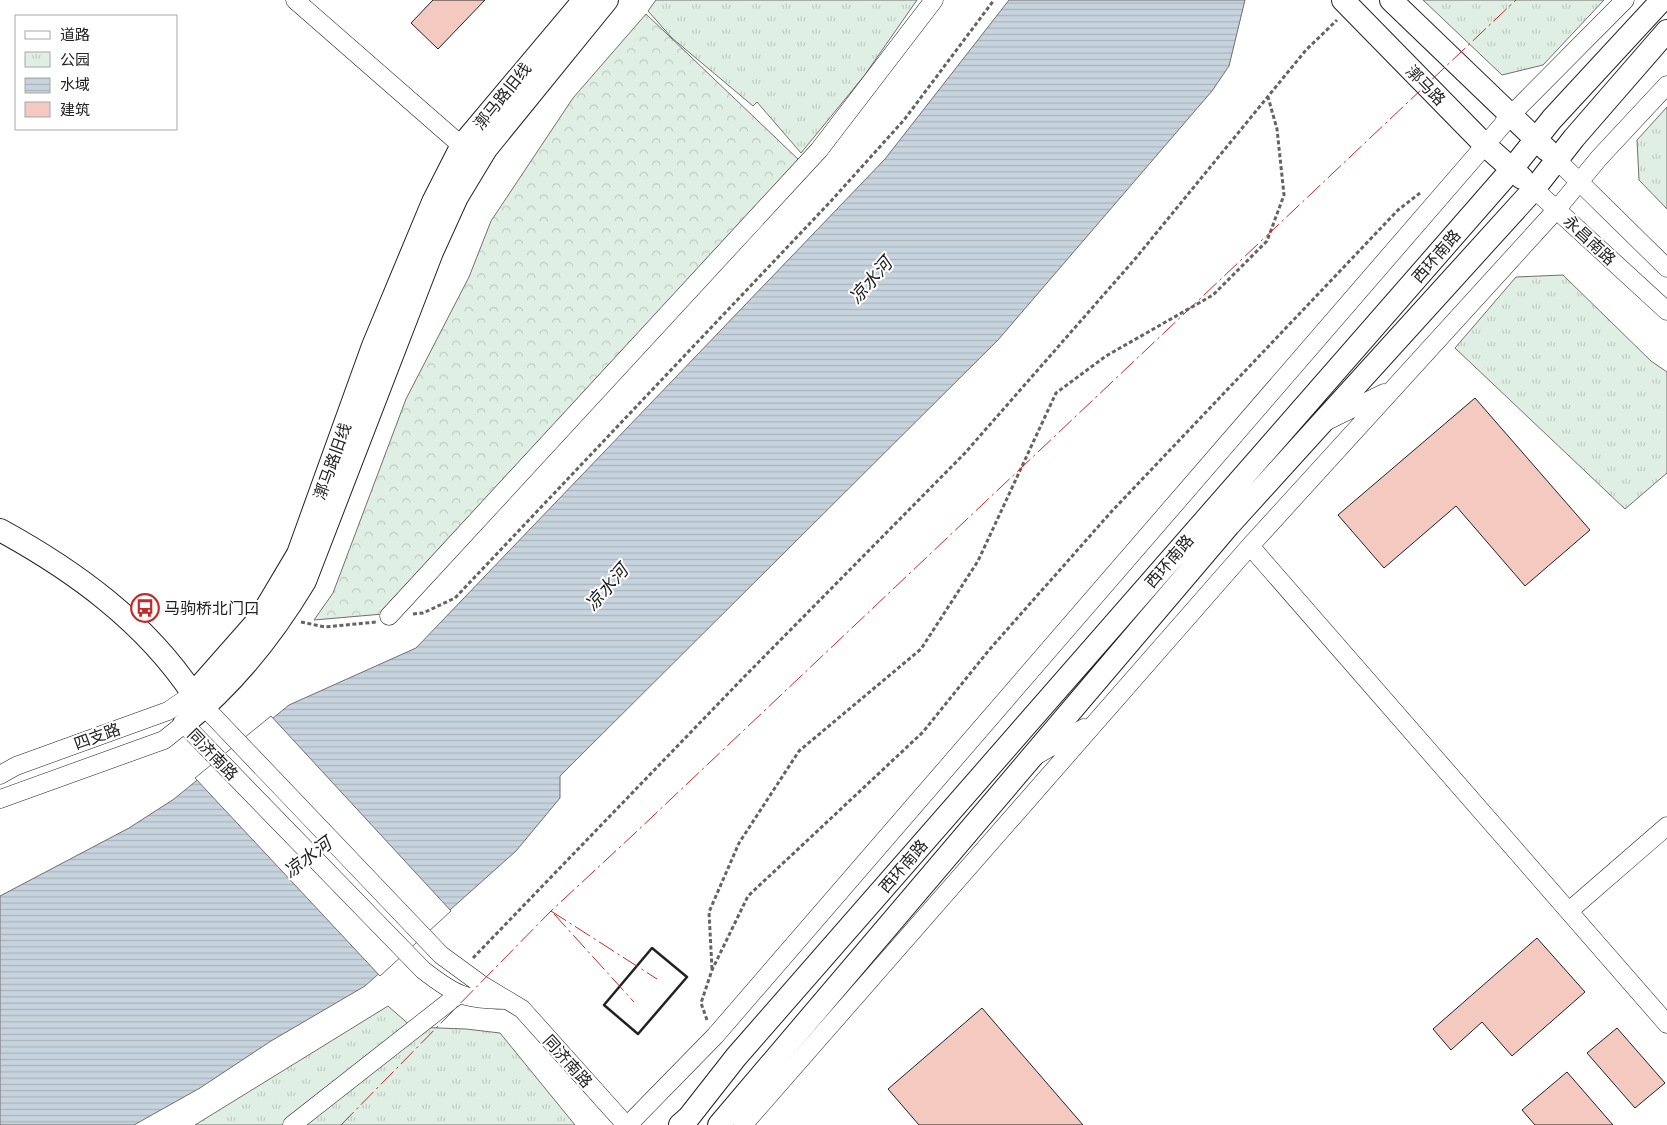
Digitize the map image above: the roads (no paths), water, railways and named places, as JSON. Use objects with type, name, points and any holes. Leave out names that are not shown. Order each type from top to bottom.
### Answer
[{"type":"main road","name":"漷马路旧线","points":[[184,724],[198,701],[260,618],[298,554],[373,346],[433,202],[584,0]]},
{"type":"main road","name":"漷马路旧线","points":[[470,152],[607,0]]},
{"type":"main road","points":[[1390,0],[1512,114],[1536,139]]},
{"type":"main road","name":"西环南路","points":[[680,1125],[690,1117],[736,1057],[1512,169],[1536,139],[1662,0]]},
{"type":"main road","name":"漷马路","points":[[1346,4],[1484,144],[1512,169]]},
{"type":"main road","name":"西环南路","points":[[719,1125],[1228,525],[1534,189],[1556,159],[1667,31]]},
{"type":"main road","name":"永昌南路","points":[[1536,139],[1556,159]]},
{"type":"main road","name":"永昌南路","points":[[1512,169],[1534,189]]},
{"type":"main road","points":[[0,530],[42,553],[107,600],[174,665],[198,701]]},
{"type":"street","points":[[295,0],[470,152]]},
{"type":"street","points":[[389,616],[819,150],[934,0]]},
{"type":"street","points":[[627,1125],[715,1036],[1484,144],[1625,0]]},
{"type":"street","points":[[743,1125],[1250,546],[1557,209],[1667,85]]},
{"type":"street","name":"永昌南路","points":[[1556,159],[1667,268]]},
{"type":"street","name":"永昌南路","points":[[1534,189],[1667,311]]},
{"type":"street","points":[[1319,425],[1394,388]]},
{"type":"street","points":[[1250,546],[1667,1024]]},
{"type":"street","name":"同济南路","points":[[198,701],[440,955],[522,1010],[627,1125]]},
{"type":"street","name":"四支路","points":[[0,775],[16,766],[198,701]]},
{"type":"street","points":[[1028,761],[1097,721]]},
{"type":"street","name":"同济南路","points":[[184,724],[423,970],[459,994],[476,1000],[507,1000]]},
{"type":"street","name":"四支路","points":[[0,799],[164,740],[184,724]]},
{"type":"street","points":[[1569,911],[1667,826]]},
{"type":"street","points":[[292,1125],[459,994]]},
{"type":"water","name":"凉水河","points":[[1009,0],[1245,0],[1229,66],[1212,91],[998,340],[560,776],[560,798],[516,851],[365,986],[271,1041],[200,1088],[134,1125],[0,1125],[0,896],[129,828],[174,799],[289,705],[416,648],[885,159]]},
{"type":"place","name":"马驹桥北门口","points":[[145,608]]}]
